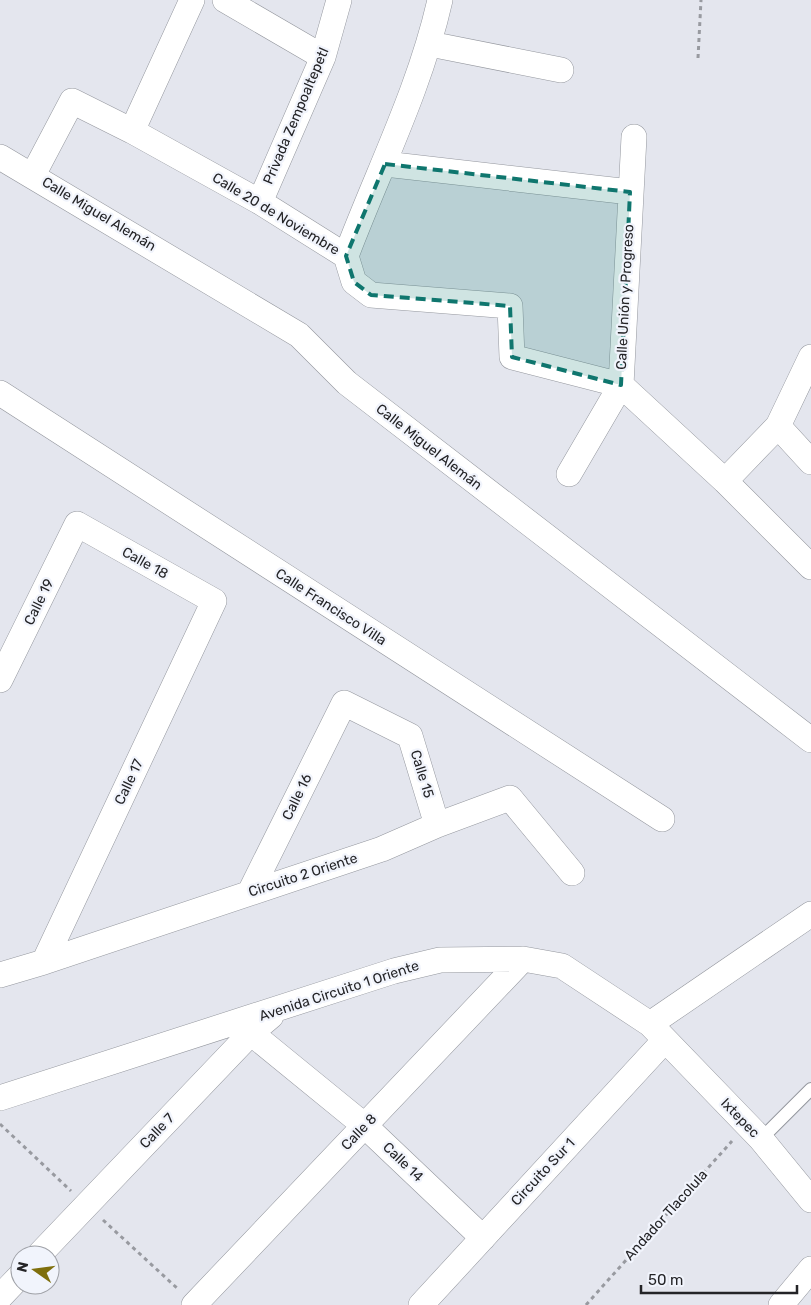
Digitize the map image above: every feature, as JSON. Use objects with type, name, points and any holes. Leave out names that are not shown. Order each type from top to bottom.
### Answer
[{"type":"street","points":[[132,131],[192,0]]},
{"type":"street","points":[[224,0],[323,58]]},
{"type":"street","name":"Privada Zempoaltepetl","points":[[260,202],[323,58],[339,0]]},
{"type":"street","name":"Calle 20 de Noviembre","points":[[33,175],[72,101],[132,131],[260,202],[346,256],[369,196],[385,164],[430,44],[440,0]]},
{"type":"street","points":[[430,44],[561,70]]},
{"type":"street","name":"Calle Unión y Progreso","points":[[634,137],[621,385],[726,480],[811,567]]},
{"type":"street","points":[[0,157],[33,175]]},
{"type":"street","points":[[385,164],[630,192]]},
{"type":"street","name":"Calle Miguel Alemán","points":[[33,175],[299,335],[347,383],[811,740]]},
{"type":"street","points":[[346,256],[354,282],[371,295],[510,306],[512,357],[621,385],[569,474]]},
{"type":"street","points":[[726,480],[778,426],[811,356]]},
{"type":"street","name":"Calle Francisco Villa","points":[[0,393],[662,819]]},
{"type":"street","points":[[778,426],[811,462]]},
{"type":"street","name":"Calle 18","points":[[77,524],[214,601]]},
{"type":"street","name":"Calle 19","points":[[0,680],[77,524]]},
{"type":"street","name":"Calle 17","points":[[44,962],[214,601]]},
{"type":"street","name":"Calle 15","points":[[344,703],[410,736],[437,825]]},
{"type":"street","name":"Calle 16","points":[[250,892],[344,703]]},
{"type":"street","name":"Circuito 2 Oriente","points":[[0,975],[382,849],[437,825],[510,798],[572,874]]},
{"type":"street","name":"Circuito Sur 1","points":[[421,1305],[483,1238],[658,1032],[811,914]]},
{"type":"street","name":"Avenida Circuito 1 Oriente","points":[[0,1098],[394,971],[440,960],[523,959],[562,966],[658,1032]]},
{"type":"street","name":"Calle 8","points":[[194,1305],[523,959]]},
{"type":"street","name":"Calle 7","points":[[49,1245],[251,1033],[278,1009]]},
{"type":"street","name":"Ixtepec","points":[[658,1032],[754,1132],[811,1200]]},
{"type":"street","name":"Calle 14","points":[[251,1033],[365,1126],[483,1238]]},
{"type":"street","points":[[781,1305],[811,1269]]},
{"type":"street","points":[[0,1297],[10,1286]]},
{"type":"lane","points":[[754,1132],[811,1089]]},
{"type":"path","points":[[698,58],[701,0]]},
{"type":"path","name":"Andador Tlacolula","points":[[586,1305],[754,1132]]},
{"type":"highlighted area","points":[[385,164],[630,192],[621,385],[512,357],[510,306],[371,295],[354,282],[346,256]]}]
